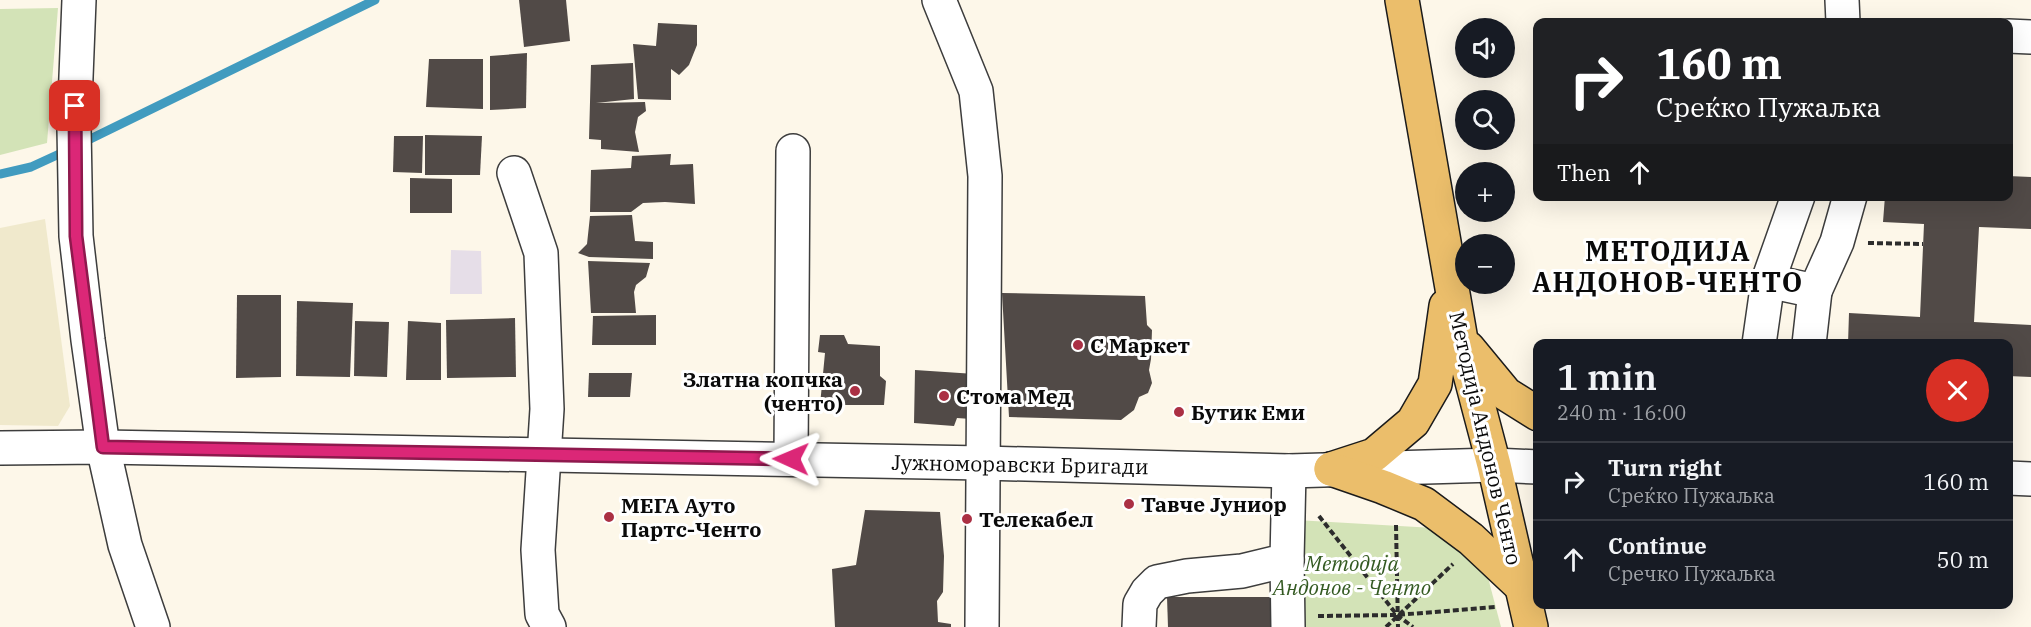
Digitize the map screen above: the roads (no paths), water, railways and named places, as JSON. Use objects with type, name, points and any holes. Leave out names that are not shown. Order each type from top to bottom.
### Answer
[{"type":"main road","name":"Методија Андонов Ченто","points":[[1402,0],[1461,340],[1494,465],[1519,585],[1532,627]]},
{"type":"main road","points":[[1331,469],[1374,455],[1413,422],[1435,384],[1450,284]]},
{"type":"main road","points":[[1461,340],[1506,394],[1533,411]]},
{"type":"main road","points":[[1331,469],[1424,504],[1471,539],[1519,585]]},
{"type":"street","points":[[79,0],[74,128],[76,236],[103,447],[124,545],[153,627]]},
{"type":"street","points":[[939,0],[976,91],[985,176],[982,627]]},
{"type":"street","points":[[2013,36],[2031,37]]},
{"type":"street","points":[[791,459],[793,151]]},
{"type":"street","points":[[514,172],[542,253],[547,409],[538,550],[542,614],[549,627]]},
{"type":"street","points":[[1760,339],[1768,281],[1796,201]]},
{"type":"street","points":[[1810,339],[1815,291],[1837,242],[1849,201]]},
{"type":"street","points":[[1768,281],[1815,291]]},
{"type":"street","name":"Јужноморавски Бригади","points":[[0,448],[103,447],[791,459],[1288,471],[1533,466]]},
{"type":"street","points":[[1288,471],[1287,560],[1298,622]]},
{"type":"street","points":[[2013,478],[2031,479]]},
{"type":"street","points":[[1139,627],[1140,604],[1146,592],[1157,582],[1187,576],[1242,571],[1287,560]]},
{"type":"waterway","points":[[80,144],[375,0]]},
{"type":"waterway","points":[[0,174],[31,167],[68,150]]},
{"type":"place","name":"С Маркет","points":[[1078,345]]},
{"type":"place","name":"Златна копчка (ченто)","points":[[855,391]]},
{"type":"place","name":"Стома Мед","points":[[944,396]]},
{"type":"place","name":"Бутик Еми","points":[[1179,412]]},
{"type":"place","name":"Тавче Јуниор","points":[[1129,504]]},
{"type":"place","name":"МЕГА Ауто Партс-Ченто","points":[[609,517]]},
{"type":"place","name":"Телекабел","points":[[967,519]]},
{"type":"district","name":"МЕТОДИЈА АНДОНОВ-ЧЕНТО","points":[[1668,266]]},
{"type":"park label","name":"Методија Андонов - Ченто","points":[[1352,575]]}]
